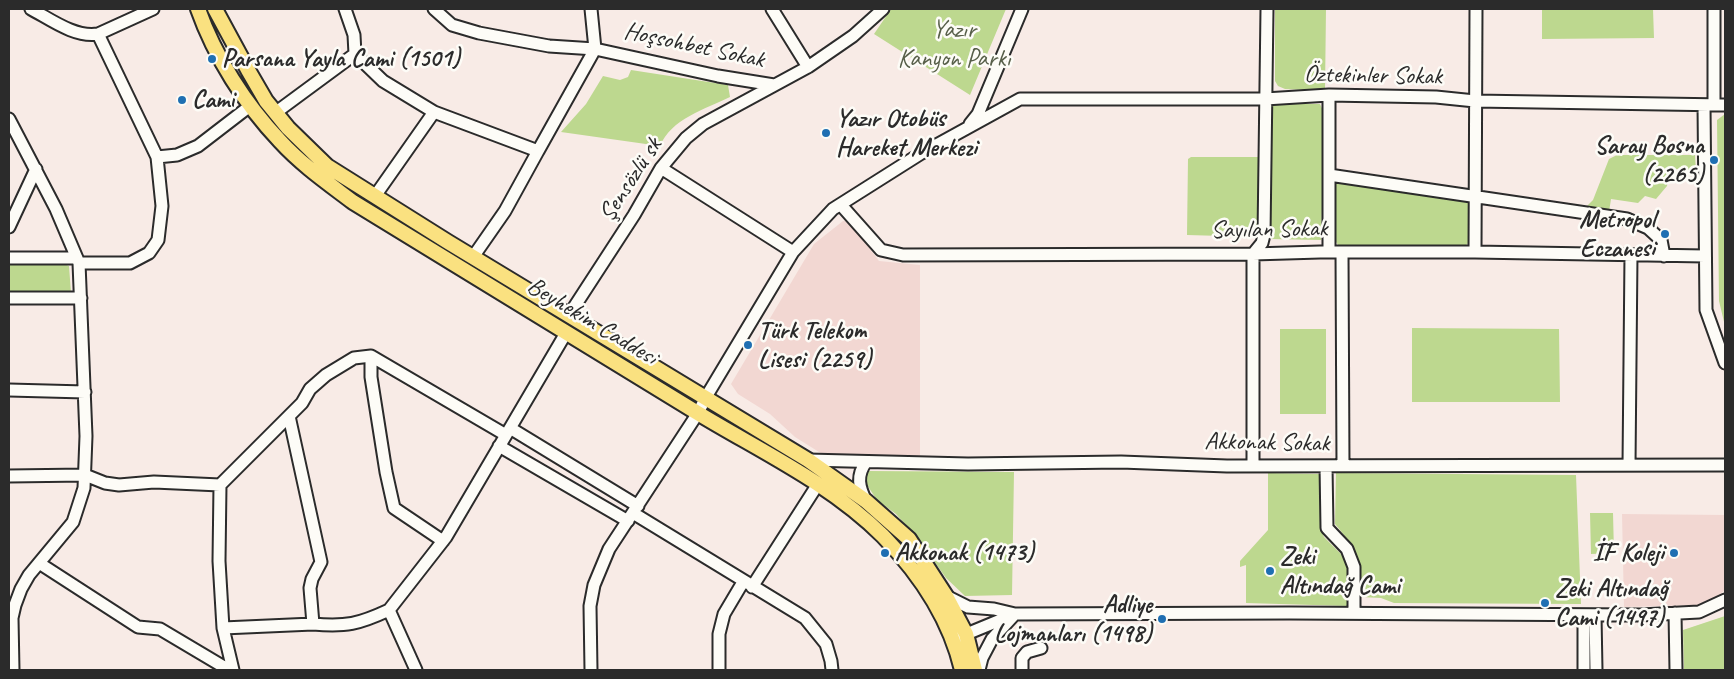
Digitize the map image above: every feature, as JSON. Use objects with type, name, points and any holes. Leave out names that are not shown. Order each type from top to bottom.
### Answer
[{"type":"main road","name":"Beyhekim Caddesi","points":[[198,9],[205,28],[225,66],[250,106],[280,142],[314,172],[353,202],[566,333],[818,484],[859,515],[883,537],[907,564],[939,609],[958,653],[962,670]]},
{"type":"main road","name":"Beyhekim Caddesi","points":[[216,9],[266,101],[288,128],[327,166],[473,257],[808,460],[866,501],[909,539],[946,596],[966,634],[977,670]]},
{"type":"street","points":[[31,9],[84,35],[98,34],[153,9]]},
{"type":"street","points":[[345,9],[354,35],[355,54],[383,81],[434,112],[538,151]]},
{"type":"street","name":"Hoşsohbet Sokak","points":[[434,9],[452,25],[479,33],[549,46],[595,49],[718,76],[774,85]]},
{"type":"street","points":[[473,257],[505,211],[595,49],[591,9]]},
{"type":"street","points":[[772,9],[808,67]]},
{"type":"street","name":"Şensözlü sk","points":[[569,315],[634,215],[661,168],[686,138],[703,124],[808,67],[853,36],[883,9]]},
{"type":"street","points":[[591,670],[590,606],[594,585],[609,549],[698,413],[793,252],[833,209],[920,154],[968,127],[978,114],[1022,9]]},
{"type":"street","points":[[1253,465],[1253,254],[1262,243],[1264,235],[1267,9]]},
{"type":"street","points":[[1475,252],[1476,9]]},
{"type":"street","points":[[1714,9],[1714,105],[1705,256],[1706,310],[1725,363]]},
{"type":"street","points":[[9,258],[130,262],[149,253],[158,240],[162,206],[157,157],[98,34]]},
{"type":"street","points":[[275,113],[355,54]]},
{"type":"street","points":[[1329,95],[1329,252]]},
{"type":"street","name":"Öztekinler Sokak","points":[[968,127],[1020,99],[1265,99],[1329,95],[1436,98],[1475,102],[1714,105]]},
{"type":"street","points":[[157,157],[177,156],[198,146],[250,106]]},
{"type":"street","points":[[375,196],[434,112]]},
{"type":"street","points":[[10,120],[56,209],[78,261],[86,436],[84,488],[73,522],[29,575],[21,589],[12,618],[13,670]]},
{"type":"street","points":[[661,168],[793,252]]},
{"type":"street","points":[[9,227],[36,169]]},
{"type":"street","points":[[1329,175],[1627,219],[1648,228],[1661,240],[1664,256]]},
{"type":"street","name":"Sayılan Sokak","points":[[841,205],[881,250],[903,255],[1475,252],[1705,256]]},
{"type":"street","points":[[1342,252],[1343,466]]},
{"type":"street","points":[[1628,465],[1631,255]]},
{"type":"street","points":[[9,298],[81,298]]},
{"type":"street","points":[[223,628],[313,624],[340,626],[367,621],[389,610],[443,541],[566,333]]},
{"type":"street","points":[[372,356],[371,377],[386,472],[394,508],[443,541]]},
{"type":"street","points":[[234,670],[223,628],[219,561],[220,485],[302,403],[310,389],[326,375],[354,358],[372,356],[508,432],[633,513],[804,618],[826,644],[832,670]]},
{"type":"street","points":[[9,390],[85,392]]},
{"type":"street","points":[[289,416],[321,562],[312,579],[310,588],[313,624]]},
{"type":"street","points":[[499,446],[633,513]]},
{"type":"street","name":"Akkonak Sokak","points":[[808,460],[968,464],[1121,462],[1326,466],[1725,465]]},
{"type":"street","points":[[866,462],[859,478],[860,487],[866,501]]},
{"type":"street","points":[[1326,466],[1327,528],[1346,549],[1354,567],[1354,613]]},
{"type":"street","points":[[9,476],[85,475],[105,483],[119,485],[154,482],[220,485]]},
{"type":"street","points":[[718,670],[719,634],[724,614],[748,584],[818,484]]},
{"type":"street","points":[[39,563],[138,628],[160,629],[230,670]]},
{"type":"street","points":[[9,588],[21,589]]},
{"type":"street","points":[[946,596],[968,607],[994,609],[1016,614],[1354,613],[1641,615],[1699,612],[1725,600]]},
{"type":"street","points":[[389,610],[416,670]]},
{"type":"street","points":[[1675,613],[1676,670]]},
{"type":"street","points":[[952,640],[1016,614]]},
{"type":"street","points":[[977,670],[992,639],[1016,614]]},
{"type":"street","points":[[1584,670],[1590,615]]},
{"type":"street","points":[[1590,615],[1596,670]]},
{"type":"street","points":[[1022,670],[1022,658],[1027,652],[1041,648]]},
{"type":"shaded area","points":[[843,221],[849,221],[879,261],[920,265],[920,458],[827,457],[795,437],[770,414],[738,394],[731,384],[814,244]]},
{"type":"shaded area","name":"İF Koleji","points":[[1622,514],[1725,515],[1725,590],[1708,605],[1624,607]]},
{"type":"green space","name":"Yazır Kanyon Parkı","points":[[891,9],[1006,9],[970,95],[874,34]]},
{"type":"green space","points":[[1275,9],[1326,9],[1325,91],[1285,89],[1278,86],[1275,81]]},
{"type":"green space","points":[[1542,9],[1653,9],[1654,38],[1542,39]]},
{"type":"green space","points":[[631,70],[728,85],[730,97],[680,122],[665,137],[660,146],[561,132],[586,104],[603,76],[620,80],[628,77]]},
{"type":"green space","points":[[1273,104],[1320,104],[1325,115],[1321,240],[1271,239],[1268,110]]},
{"type":"green space","points":[[1725,114],[1725,326],[1719,301],[1717,120]]},
{"type":"green space","points":[[1617,155],[1695,155],[1696,171],[1675,169],[1669,174],[1667,186],[1656,199],[1645,196],[1638,203],[1611,199],[1609,212],[1585,208],[1593,200],[1609,159]]},
{"type":"green space","points":[[1191,157],[1258,157],[1258,237],[1187,235],[1188,159]]},
{"type":"green space","points":[[1338,181],[1465,199],[1469,204],[1471,241],[1466,245],[1338,245],[1333,237],[1334,185]]},
{"type":"green space","points":[[9,264],[64,264],[69,266],[71,293],[9,295]]},
{"type":"green space","points":[[1412,328],[1559,329],[1560,402],[1412,402]]},
{"type":"green space","points":[[1280,329],[1326,329],[1326,414],[1280,414]]},
{"type":"green space","points":[[869,471],[1014,472],[1012,595],[965,596],[946,578],[919,540],[896,514],[877,500],[867,485],[865,478]]},
{"type":"green space","points":[[1268,473],[1320,474],[1320,527],[1324,537],[1347,563],[1347,606],[1246,603],[1246,565],[1240,567],[1240,561],[1268,530]]},
{"type":"green space","points":[[1336,473],[1576,475],[1581,604],[1394,603],[1381,598],[1361,597],[1357,557],[1335,524]]},
{"type":"green space","points":[[1590,513],[1613,513],[1614,553],[1591,554]]},
{"type":"green space","points":[[1725,616],[1725,670],[1684,670],[1683,630]]},
{"type":"place","name":"Parsana Yayla Cami (1501)","points":[[212,59]]},
{"type":"place","name":"Cami","points":[[182,100]]},
{"type":"place","name":"Yazır Otobüs Hareket Merkezi","points":[[826,133]]},
{"type":"place","name":"Saray Bosna (2265)","points":[[1714,160]]},
{"type":"place","name":"Metropol Eczanesi","points":[[1665,234]]},
{"type":"place","name":"Türk Telekom Lisesi (2259)","points":[[748,345]]},
{"type":"place","name":"Akkonak (1473)","points":[[885,553]]},
{"type":"place","name":"İF Koleji","points":[[1674,553]]},
{"type":"place","name":"Zeki Altındağ Cami","points":[[1270,571]]},
{"type":"place","name":"Zeki Altındağ Cami (1497)","points":[[1545,603]]},
{"type":"place","name":"Adliye Lojmanları (1498)","points":[[1162,619]]}]
